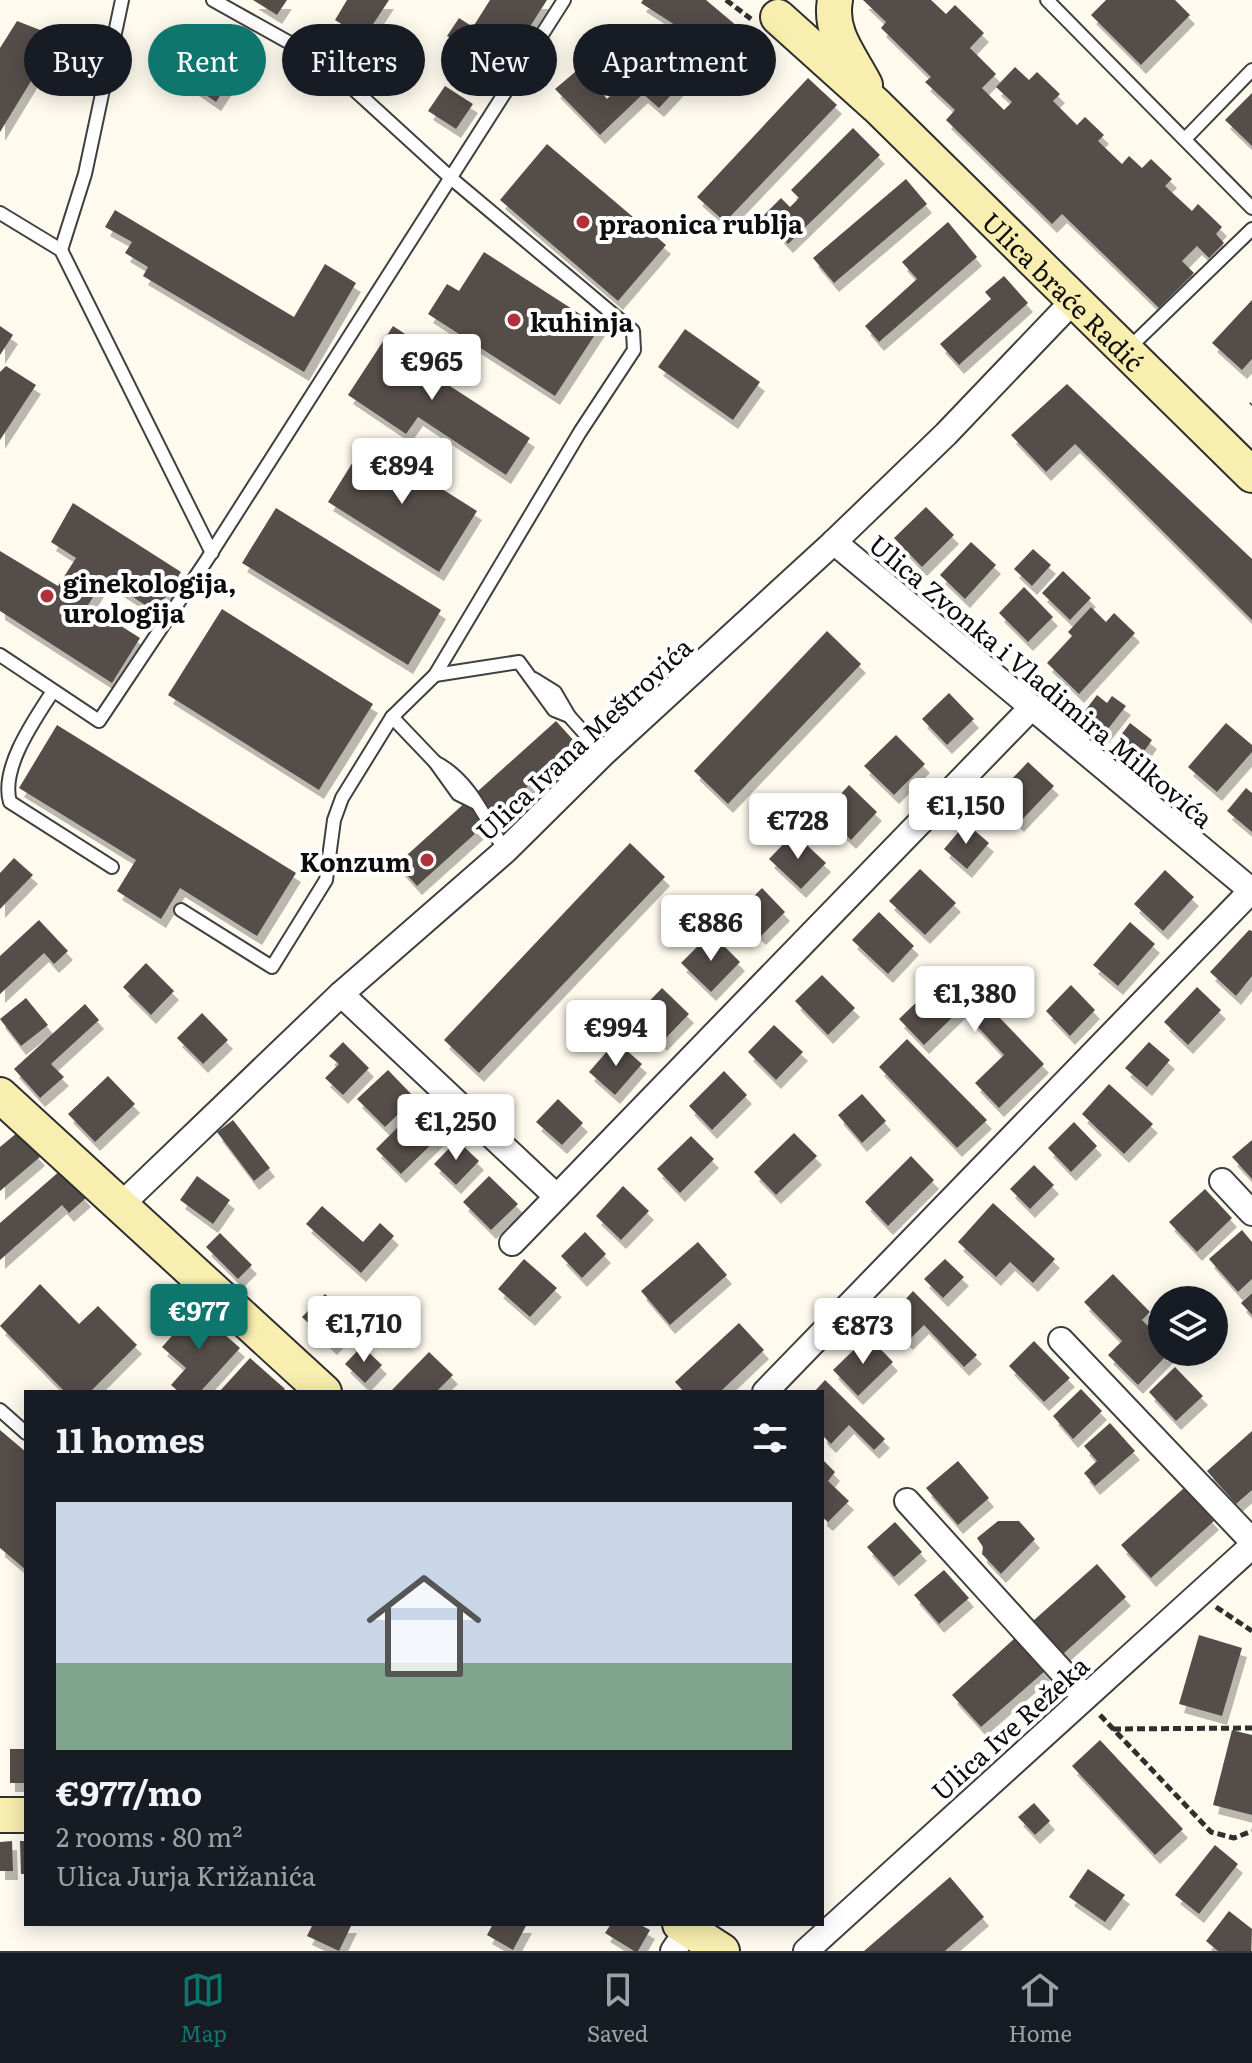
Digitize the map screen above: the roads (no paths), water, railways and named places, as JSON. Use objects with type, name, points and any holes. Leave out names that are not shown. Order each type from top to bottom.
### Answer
[{"type":"main road","points":[[767,8],[807,17],[833,0]]},
{"type":"main road","name":"Ulica braće Radić","points":[[833,0],[832,19],[836,31],[877,106]]},
{"type":"main road","name":"Ulica braće Radić","points":[[767,8],[877,106],[1252,475]]},
{"type":"main road","points":[[0,1095],[322,1390]]},
{"type":"main road","points":[[0,1815],[24,1815]]},
{"type":"main road","points":[[680,1935],[722,1951]]},
{"type":"street","name":"Ulica Ivana Meštrovića","points":[[121,1205],[341,994],[505,851],[603,754],[834,542],[946,434],[1073,301]]},
{"type":"street","name":"Ulica Zvonka i Vladimira Milkovića","points":[[834,542],[1030,709],[1252,891]]},
{"type":"street","points":[[512,1243],[1030,709]]},
{"type":"street","points":[[767,1390],[1252,891]]},
{"type":"street","points":[[341,994],[556,1196]]},
{"type":"street","points":[[1222,1181],[1252,1213]]},
{"type":"street","points":[[1061,1340],[1252,1544]]},
{"type":"street","points":[[907,1501],[1084,1696]]},
{"type":"street","name":"Ulica Ive Režeka","points":[[806,1951],[1252,1544]]},
{"type":"lane","points":[[61,250],[85,174],[122,0]]},
{"type":"lane","points":[[181,910],[272,967],[326,880],[337,810],[392,717],[435,675],[580,432],[634,350],[633,331],[452,179],[324,62],[213,0]]},
{"type":"lane","points":[[0,655],[99,721],[212,553],[564,0]]},
{"type":"lane","points":[[1047,0],[1252,208]]},
{"type":"lane","points":[[1185,139],[1252,70]]},
{"type":"lane","points":[[0,213],[61,250],[212,553]]},
{"type":"lane","points":[[1127,351],[1252,229]]},
{"type":"lane","points":[[435,675],[519,662],[534,679],[548,685],[563,701],[569,716],[603,754]]},
{"type":"lane","points":[[53,691],[5,764],[3,794],[10,802],[112,867]]},
{"type":"lane","points":[[392,717],[435,762],[458,794],[474,802],[505,851]]},
{"type":"lane","points":[[0,1410],[24,1431]]},
{"type":"place","name":"praonica rublja","points":[[583,222]]},
{"type":"place","name":"kuhinja","points":[[514,320]]},
{"type":"place","name":"ginekologija, urologija","points":[[47,596]]},
{"type":"place","name":"Konzum","points":[[427,860]]}]
